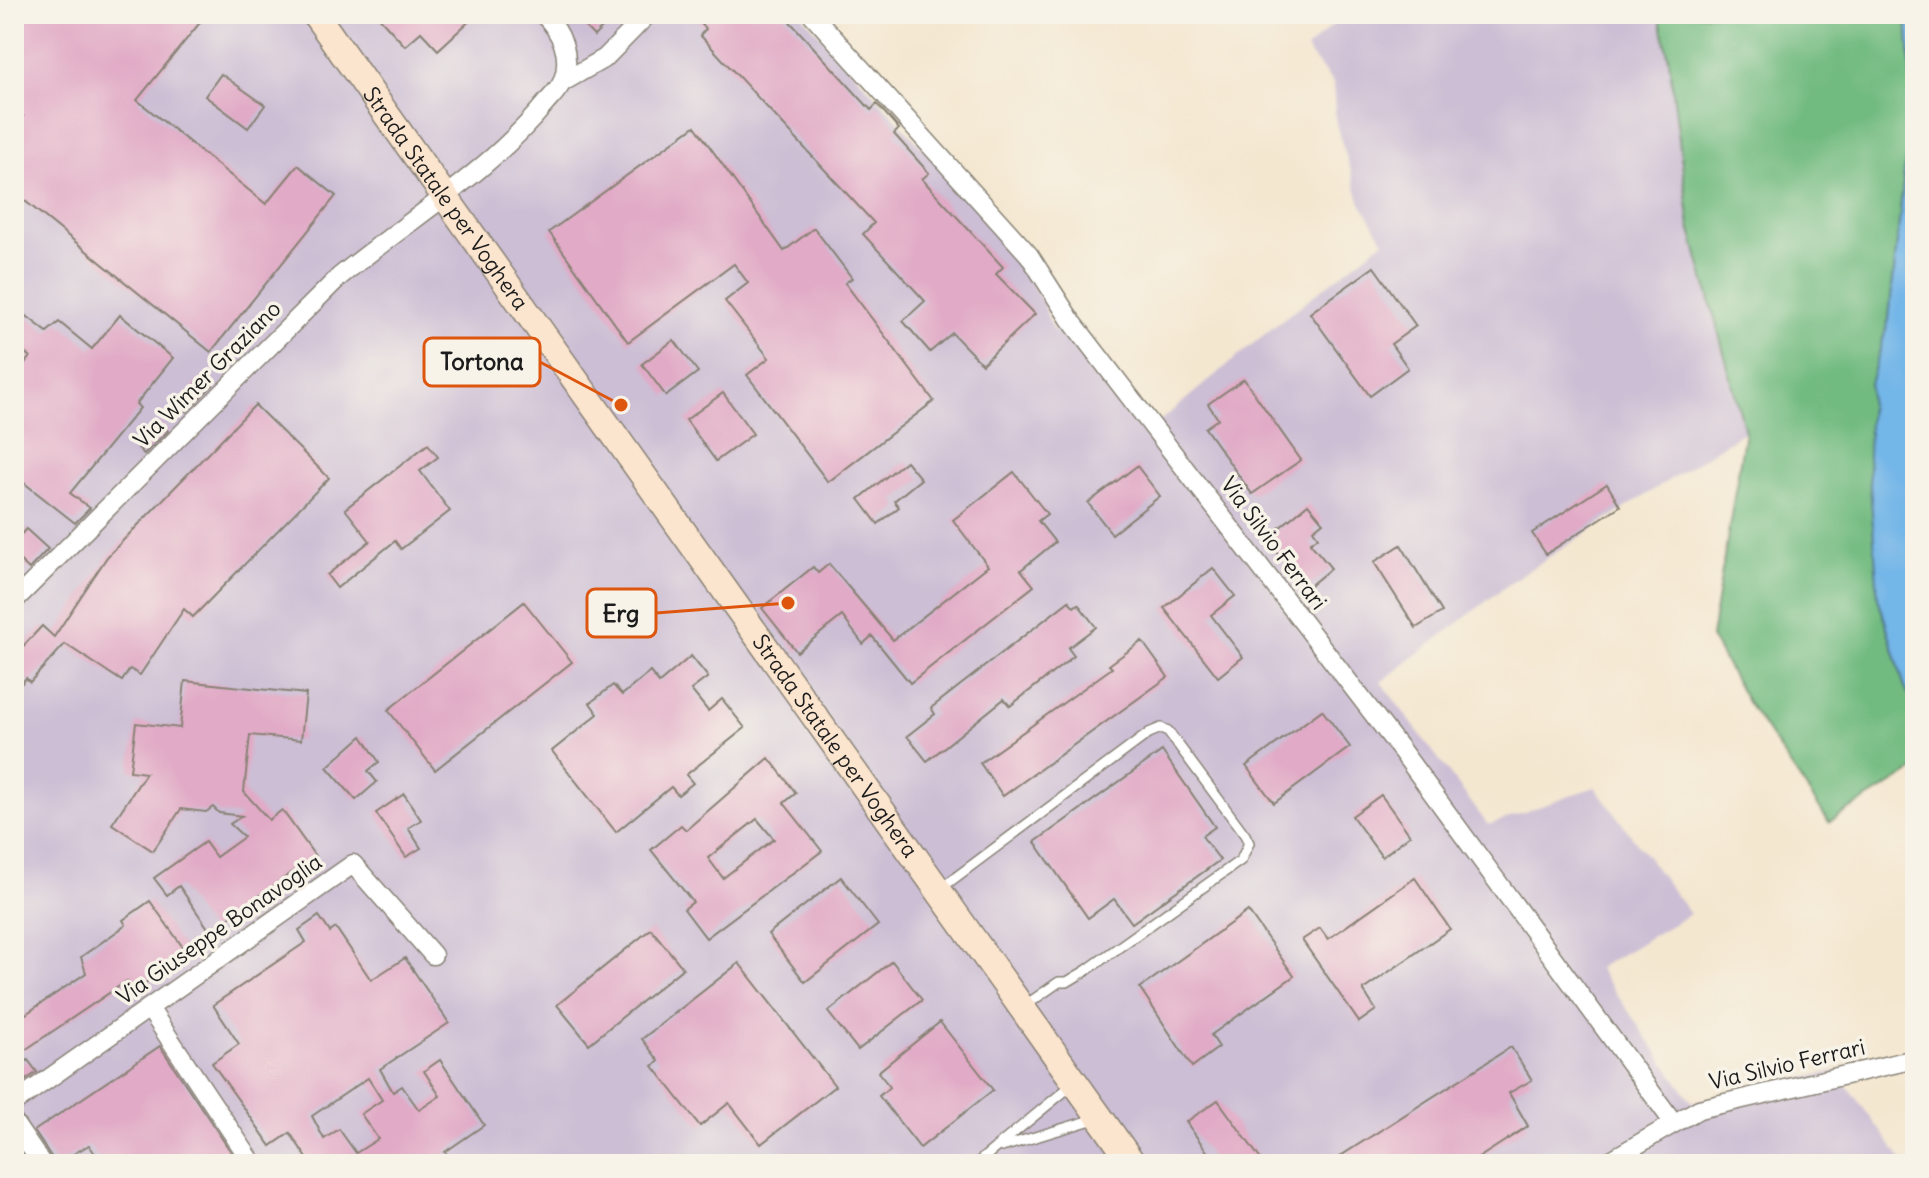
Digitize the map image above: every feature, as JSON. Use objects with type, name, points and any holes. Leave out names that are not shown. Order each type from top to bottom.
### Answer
[{"type":"main road","name":"Strada Statale per Voghera","points":[[315,14],[447,194],[1133,1164]]},
{"type":"street","points":[[543,14],[561,35],[566,62],[563,82]]},
{"type":"street","points":[[563,82],[605,58],[648,14]]},
{"type":"street","name":"Via Silvio Ferrari","points":[[812,14],[1029,255],[1070,319],[1401,750],[1673,1122]]},
{"type":"street","name":"Via Wimer Graziano","points":[[14,601],[339,277],[520,135],[563,82]]},
{"type":"street","name":"Via Giuseppe Bonavoglia","points":[[14,1103],[353,864],[433,955]]},
{"type":"street","points":[[149,1008],[253,1164]]},
{"type":"street","name":"Via Silvio Ferrari","points":[[1604,1164],[1699,1109],[1915,1059]]},
{"type":"street","points":[[14,1123],[42,1164]]},
{"type":"lane","points":[[940,889],[1149,733],[1161,728],[1168,731],[1245,835],[1249,843],[1241,860],[1087,970],[1072,980],[1059,982],[1023,1007]]},
{"type":"lane","points":[[976,1164],[1075,1082]]},
{"type":"lane","points":[[998,1148],[1101,1117]]},
{"type":"shaded area","points":[[14,14],[801,14],[1004,238],[1043,303],[1052,329],[1066,335],[1097,369],[1144,434],[1278,323],[1384,241],[1361,203],[1336,124],[1333,83],[1306,49],[1345,14],[1659,14],[1669,60],[1690,226],[1745,431],[1518,577],[1381,682],[1488,825],[1595,787],[1690,914],[1598,968],[1692,1102],[1836,1071],[1905,1164],[14,1164]]},
{"type":"green space","points":[[1659,14],[1907,14],[1912,97],[1889,319],[1870,384],[1878,597],[1905,688],[1915,704],[1915,770],[1829,822],[1747,702],[1711,637],[1745,431],[1690,226],[1669,60]]},
{"type":"water","points":[[1907,14],[1915,14],[1915,704],[1905,688],[1878,597],[1868,457],[1870,384],[1889,319],[1912,97]]},
{"type":"building","points":[[14,14],[207,14],[137,100],[266,204],[298,165],[336,196],[211,352],[14,192],[14,127],[23,116],[14,108]]},
{"type":"building","points":[[376,14],[477,14],[438,50],[421,32],[405,46]]},
{"type":"building","points":[[572,14],[616,14],[594,36]]},
{"type":"building","points":[[692,14],[783,14],[871,110],[877,104],[899,129],[894,134],[929,173],[922,179],[1003,267],[996,274],[1035,314],[982,364],[952,333],[930,352],[903,321],[925,301],[863,234],[874,223],[700,35],[706,29]]},
{"type":"building","points":[[221,74],[265,105],[248,128],[205,96]]},
{"type":"building","points":[[695,126],[784,251],[814,228],[852,278],[845,283],[934,401],[828,482],[747,375],[769,358],[725,301],[748,283],[734,264],[628,342],[549,232]]},
{"type":"building","points":[[1374,267],[1416,326],[1391,344],[1408,368],[1370,396],[1310,313]]},
{"type":"building","points":[[14,306],[47,332],[59,322],[92,349],[120,315],[173,358],[136,404],[140,408],[70,493],[90,508],[75,523],[14,475],[14,376],[30,357],[14,344]]},
{"type":"building","points":[[674,340],[698,372],[666,396],[642,364]]},
{"type":"building","points":[[204,376],[213,385],[187,411],[179,403]]},
{"type":"building","points":[[1244,379],[1301,460],[1252,494],[1205,428],[1218,419],[1208,404]]},
{"type":"building","points":[[723,393],[753,434],[716,461],[686,420]]},
{"type":"building","points":[[255,405],[329,478],[193,617],[184,609],[140,675],[130,669],[122,681],[65,644],[30,682],[26,678],[14,692],[14,656],[42,626],[54,637],[107,557]]},
{"type":"building","points":[[160,424],[168,431],[144,454],[138,448]]},
{"type":"building","points":[[428,444],[438,457],[420,471],[450,511],[401,549],[395,541],[337,588],[327,575],[370,541],[345,509]]},
{"type":"building","points":[[906,461],[921,479],[894,501],[899,507],[878,524],[859,499]]},
{"type":"building","points":[[1137,466],[1160,496],[1112,534],[1088,503]]},
{"type":"building","points":[[1014,472],[1047,514],[1038,521],[1055,542],[1021,570],[1034,586],[910,683],[872,636],[863,644],[842,616],[797,652],[762,608],[813,567],[818,573],[829,564],[893,640],[988,566],[953,520]]},
{"type":"building","points":[[1607,484],[1620,506],[1546,554],[1532,533]]},
{"type":"building","points":[[1308,504],[1323,522],[1313,530],[1318,537],[1310,543],[1331,568],[1307,588],[1266,539]]},
{"type":"building","points":[[26,529],[48,549],[29,569],[14,555],[14,542]]},
{"type":"building","points":[[1401,545],[1442,612],[1416,628],[1374,562]]},
{"type":"building","points":[[1213,568],[1235,596],[1211,615],[1243,657],[1218,677],[1164,608]]},
{"type":"building","points":[[1069,601],[1074,607],[1078,604],[1096,627],[1068,648],[1074,656],[1010,706],[1004,699],[927,761],[907,736],[935,714],[931,708]]},
{"type":"building","points":[[524,602],[572,662],[435,770],[388,710]]},
{"type":"building","points":[[1142,641],[1168,677],[1003,796],[980,763],[1112,668],[1109,665]]},
{"type":"building","points":[[691,656],[708,677],[691,690],[708,711],[722,699],[745,728],[686,775],[693,783],[678,795],[671,787],[616,832],[552,751],[598,714],[590,703],[613,685],[622,695],[650,672],[659,683]]},
{"type":"building","points":[[185,681],[306,694],[301,740],[250,735],[244,792],[269,820],[282,810],[315,856],[210,931],[179,886],[167,895],[154,878],[205,842],[216,857],[244,837],[230,824],[242,816],[219,813],[213,807],[206,812],[181,809],[153,851],[112,824],[146,773],[130,771],[136,723],[180,728]]},
{"type":"building","points":[[1322,710],[1350,747],[1274,803],[1246,766]]},
{"type":"building","points":[[362,736],[379,762],[368,771],[377,782],[356,800],[327,767]]},
{"type":"building","points":[[1162,751],[1215,827],[1202,836],[1220,860],[1132,923],[1114,899],[1088,918],[1035,842]]},
{"type":"building","points":[[769,758],[796,793],[784,803],[822,851],[706,938],[684,909],[693,902],[651,850],[681,825],[686,830]],"holes":[[[757,819],[774,839],[723,878],[708,858]]]},
{"type":"building","points":[[404,794],[421,820],[408,828],[421,848],[406,857],[376,813]]},
{"type":"building","points":[[1381,795],[1410,835],[1382,857],[1352,816]]},
{"type":"building","points":[[841,877],[878,925],[805,982],[768,934]]},
{"type":"building","points":[[1415,878],[1450,929],[1363,990],[1376,1010],[1359,1022],[1302,940],[1320,928],[1328,939]]},
{"type":"building","points":[[150,901],[187,953],[134,991],[127,981],[25,1050],[14,1035],[14,1022],[86,973],[81,957],[126,925],[123,920]]},
{"type":"building","points":[[1248,911],[1294,976],[1211,1035],[1219,1047],[1192,1067],[1140,988]]},
{"type":"building","points":[[319,916],[330,932],[336,928],[371,980],[405,958],[449,1023],[380,1069],[393,1092],[402,1086],[419,1110],[440,1096],[424,1071],[440,1060],[484,1125],[445,1152],[454,1164],[311,1164],[290,1133],[271,1146],[212,1063],[239,1044],[213,1005],[306,942],[299,930]],"holes":[[[368,1078],[382,1100],[361,1114],[378,1139],[356,1153],[339,1129],[324,1139],[312,1116]]]},
{"type":"building","points":[[651,929],[683,968],[589,1044],[557,1005]]},
{"type":"building","points":[[892,961],[922,1000],[858,1050],[828,1012]]},
{"type":"building","points":[[739,963],[835,1086],[761,1144],[729,1103],[700,1126],[653,1066],[659,1061],[642,1039]]},
{"type":"building","points":[[940,1022],[993,1090],[920,1148],[879,1096],[890,1087],[878,1072]]},
{"type":"building","points":[[160,1046],[239,1164],[102,1164],[89,1145],[56,1164],[34,1131]]},
{"type":"building","points":[[1511,1047],[1532,1080],[1509,1093],[1528,1126],[1469,1164],[1328,1164]]},
{"type":"building","points":[[28,1060],[37,1072],[19,1085],[14,1069]]},
{"type":"building","points":[[1218,1100],[1264,1164],[1216,1164],[1186,1122]]},
{"type":"place","name":"Tortona","points":[[621,405]]},
{"type":"place","name":"Erg","points":[[788,603]]}]
